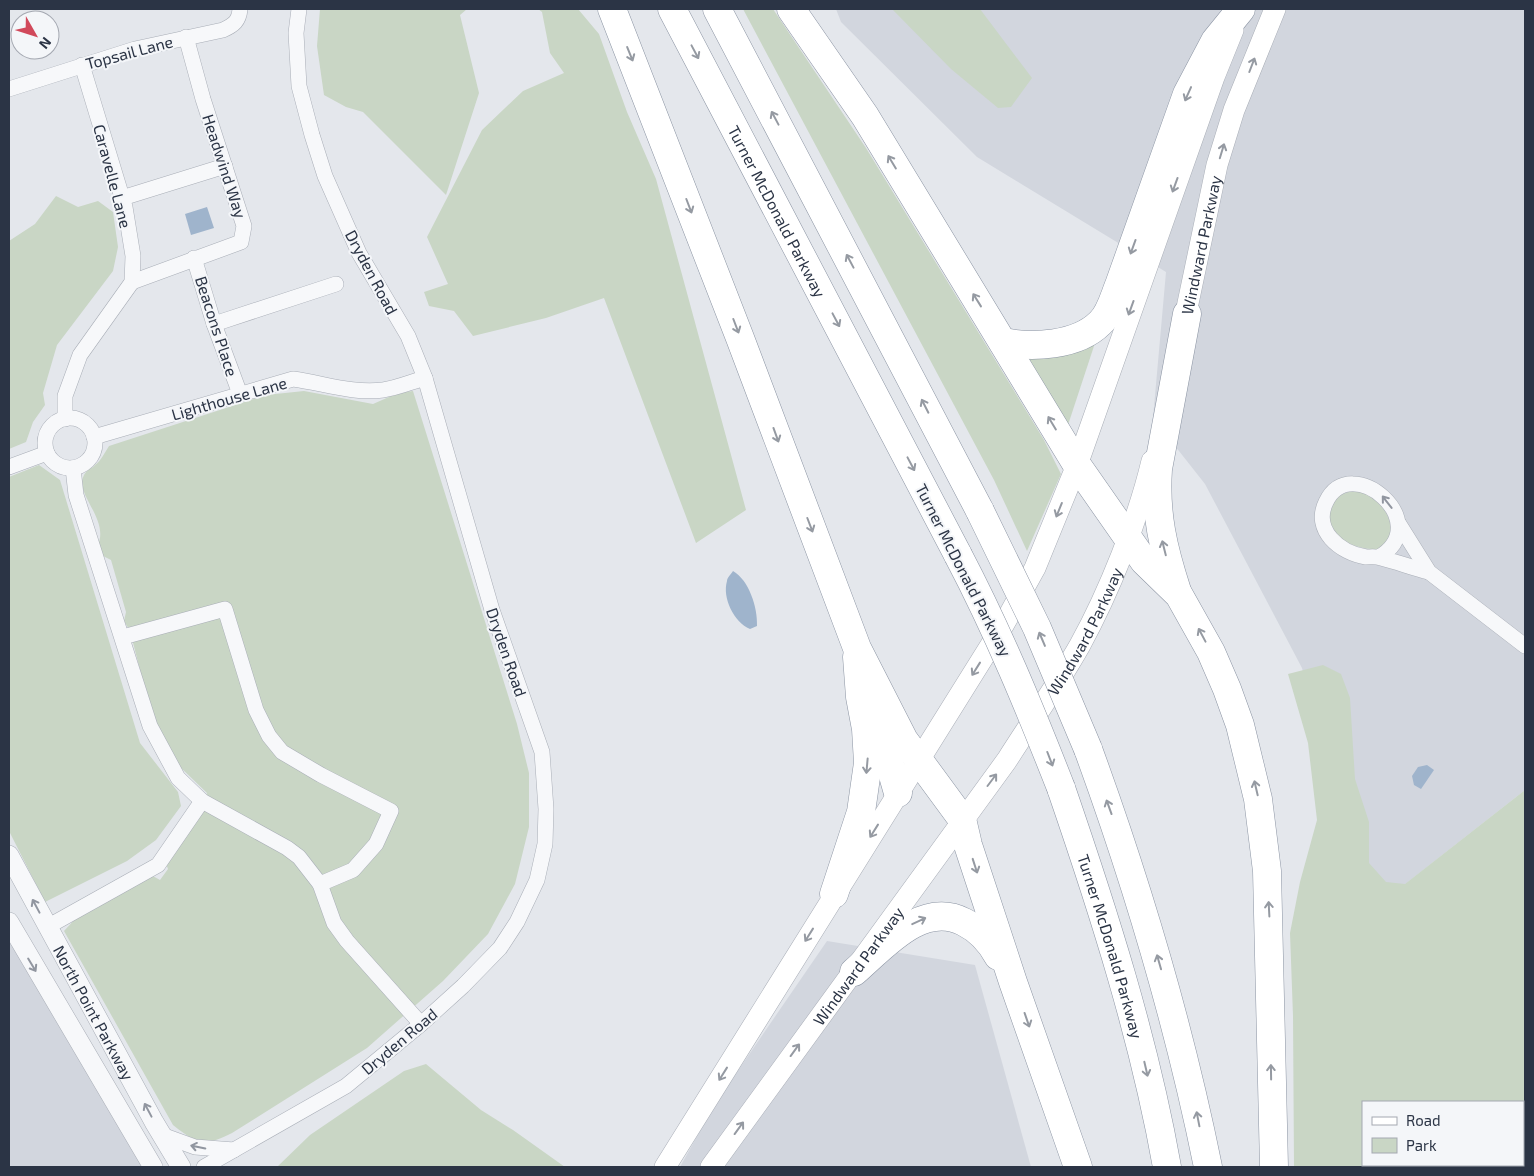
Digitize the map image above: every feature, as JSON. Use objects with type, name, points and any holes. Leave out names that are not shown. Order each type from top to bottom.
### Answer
[{"type":"highway","points":[[612,9],[740,338],[857,648],[904,740],[962,819],[968,845],[1013,982],[1078,1167]]},
{"type":"highway","name":"Turner McDonald Parkway","points":[[672,9],[987,611],[1014,670],[1061,788],[1098,896],[1128,997],[1167,1167]]},
{"type":"highway","points":[[717,9],[980,511],[1037,628],[1088,749],[1126,853],[1178,1031],[1208,1167]]},
{"type":"highway","points":[[791,9],[865,116],[1077,465],[1144,561],[1178,595],[1197,625],[1227,689],[1240,725],[1258,799],[1267,871],[1270,933],[1274,1167]]},
{"type":"highway","points":[[1003,342],[1016,344],[1053,343],[1077,336],[1100,323],[1108,311],[1119,285],[1187,94],[1215,41],[1242,9]]},
{"type":"highway","points":[[1178,595],[1160,532],[1156,493],[1158,468],[1187,314]]},
{"type":"highway","points":[[834,894],[861,812],[868,763],[866,729],[860,697],[857,648]]},
{"type":"highway","points":[[880,693],[880,730],[898,793]]},
{"type":"highway","points":[[854,972],[908,927],[932,915],[952,916],[973,926],[990,942],[1013,982]]},
{"type":"main road","points":[[666,1167],[834,894],[1004,624],[1035,568],[1077,465],[1214,77],[1242,9]]},
{"type":"main road","name":"Windward Parkway","points":[[711,1167],[854,972],[962,819],[1007,760],[1080,644],[1127,538],[1150,468],[1187,314],[1217,165],[1234,110],[1275,9]]},
{"type":"street","name":"Topsail Lane","points":[[9,89],[82,65],[186,37],[223,30],[234,25],[239,18],[240,9]]},
{"type":"street","name":"Dryden Road","points":[[204,1167],[346,1086],[421,1024],[483,966],[500,948],[517,922],[537,880],[545,844],[546,809],[542,752],[492,610],[425,378],[408,336],[359,253],[325,176],[299,86],[296,34],[299,9]]},
{"type":"street","name":"Headwind Way","points":[[132,282],[241,242],[244,226],[224,166],[186,37]]},
{"type":"street","name":"Caravelle Lane","points":[[82,65],[122,198],[132,256],[132,282]]},
{"type":"street","points":[[122,198],[224,166]]},
{"type":"street","name":"Beacons Place","points":[[194,258],[214,324],[240,394]]},
{"type":"street","points":[[65,418],[65,396],[69,378],[80,355],[132,282]]},
{"type":"street","points":[[214,324],[336,284]]},
{"type":"street","name":"Lighthouse Lane","points":[[94,437],[293,379],[318,382],[347,390],[383,390],[425,378]]},
{"type":"street","points":[[65,418],[80,420],[87,424],[94,437],[95,446],[88,461],[73,468],[58,465],[47,453],[45,446],[48,432],[52,426],[65,418]]},
{"type":"street","points":[[9,467],[47,453]]},
{"type":"street","points":[[73,468],[76,495],[150,726],[178,778],[202,801],[287,848],[299,857],[320,884],[334,923],[347,941],[421,1024]]},
{"type":"street","points":[[1429,572],[1379,557],[1366,557],[1346,550],[1327,535],[1323,525],[1322,514],[1330,493],[1347,485],[1361,484],[1371,488],[1389,504],[1399,524],[1429,572],[1525,646]]},
{"type":"street","points":[[1379,557],[1387,552],[1396,541],[1399,524]]},
{"type":"street","points":[[123,637],[225,609],[256,710],[269,736],[282,752],[321,775],[391,811],[376,844],[353,870],[320,884]]},
{"type":"street","points":[[47,927],[158,866],[202,801]]},
{"type":"street","name":"North Point Parkway","points":[[9,855],[181,1167]]},
{"type":"street","name":"North Point Parkway","points":[[9,922],[153,1167]]},
{"type":"street","points":[[162,1135],[195,1147],[235,1150]]},
{"type":"street","points":[[223,1167],[235,1150]]},
{"type":"shaded area","points":[[836,9],[1525,9],[1525,790],[1348,929],[1336,800],[1302,668],[1205,484],[1153,418],[1166,272],[977,157],[841,22]]},
{"type":"shaded area","points":[[9,931],[148,1167],[9,1167]]},
{"type":"shaded area","points":[[827,941],[975,965],[1031,1167],[680,1167],[715,1104]]},
{"type":"green space","points":[[320,9],[467,9],[460,15],[479,93],[446,195],[363,112],[346,107],[324,95],[317,46]]},
{"type":"green space","points":[[538,9],[578,9],[599,34],[627,112],[656,179],[746,510],[696,543],[604,298],[546,318],[473,336],[454,311],[429,306],[424,292],[448,284],[427,237],[482,130],[523,91],[564,73],[550,53],[542,12]]},
{"type":"green space","points":[[743,9],[773,9],[866,148],[1044,440],[1061,474],[1027,551],[994,480]]},
{"type":"green space","points":[[892,9],[980,9],[1032,78],[1011,107],[998,108],[951,69]]},
{"type":"green space","points":[[56,196],[78,207],[98,201],[113,212],[118,247],[113,271],[57,345],[43,393],[45,405],[33,422],[26,442],[9,449],[9,241],[35,224]]},
{"type":"green space","points":[[1095,343],[1067,428],[1023,354]]},
{"type":"green space","points":[[304,391],[373,404],[398,393],[413,391],[517,724],[529,773],[529,827],[515,884],[488,934],[443,981],[367,1048],[232,1133],[208,1142],[195,1140],[173,1125],[64,931],[77,917],[151,875],[160,880],[168,869],[165,861],[198,816],[207,793],[178,765],[155,728],[130,631],[124,621],[126,612],[111,560],[101,555],[98,545],[99,525],[86,497],[82,480],[86,472],[99,461],[109,446],[266,395]]},
{"type":"green space","points":[[39,465],[60,480],[140,743],[178,792],[181,806],[156,840],[127,861],[45,902],[9,831],[9,477]]},
{"type":"green space","points":[[1353,490],[1370,496],[1381,504],[1385,510],[1393,534],[1381,549],[1363,548],[1344,542],[1331,529],[1328,521],[1329,511],[1336,497]]},
{"type":"green space","points":[[1323,665],[1341,674],[1350,698],[1355,779],[1369,822],[1369,863],[1386,882],[1405,884],[1525,790],[1525,1167],[1294,1167],[1293,1016],[1290,933],[1300,882],[1317,820],[1308,743],[1288,674]]},
{"type":"green space","points":[[426,1064],[481,1110],[565,1167],[277,1167],[310,1135],[404,1071]]},
{"type":"water","points":[[207,207],[214,228],[191,235],[185,214]]},
{"type":"water","points":[[733,571],[744,581],[754,603],[757,626],[750,629],[744,626],[734,615],[728,602],[726,595],[727,580]]},
{"type":"water","points":[[1427,765],[1434,770],[1421,789],[1414,785],[1412,776],[1418,767]]}]
